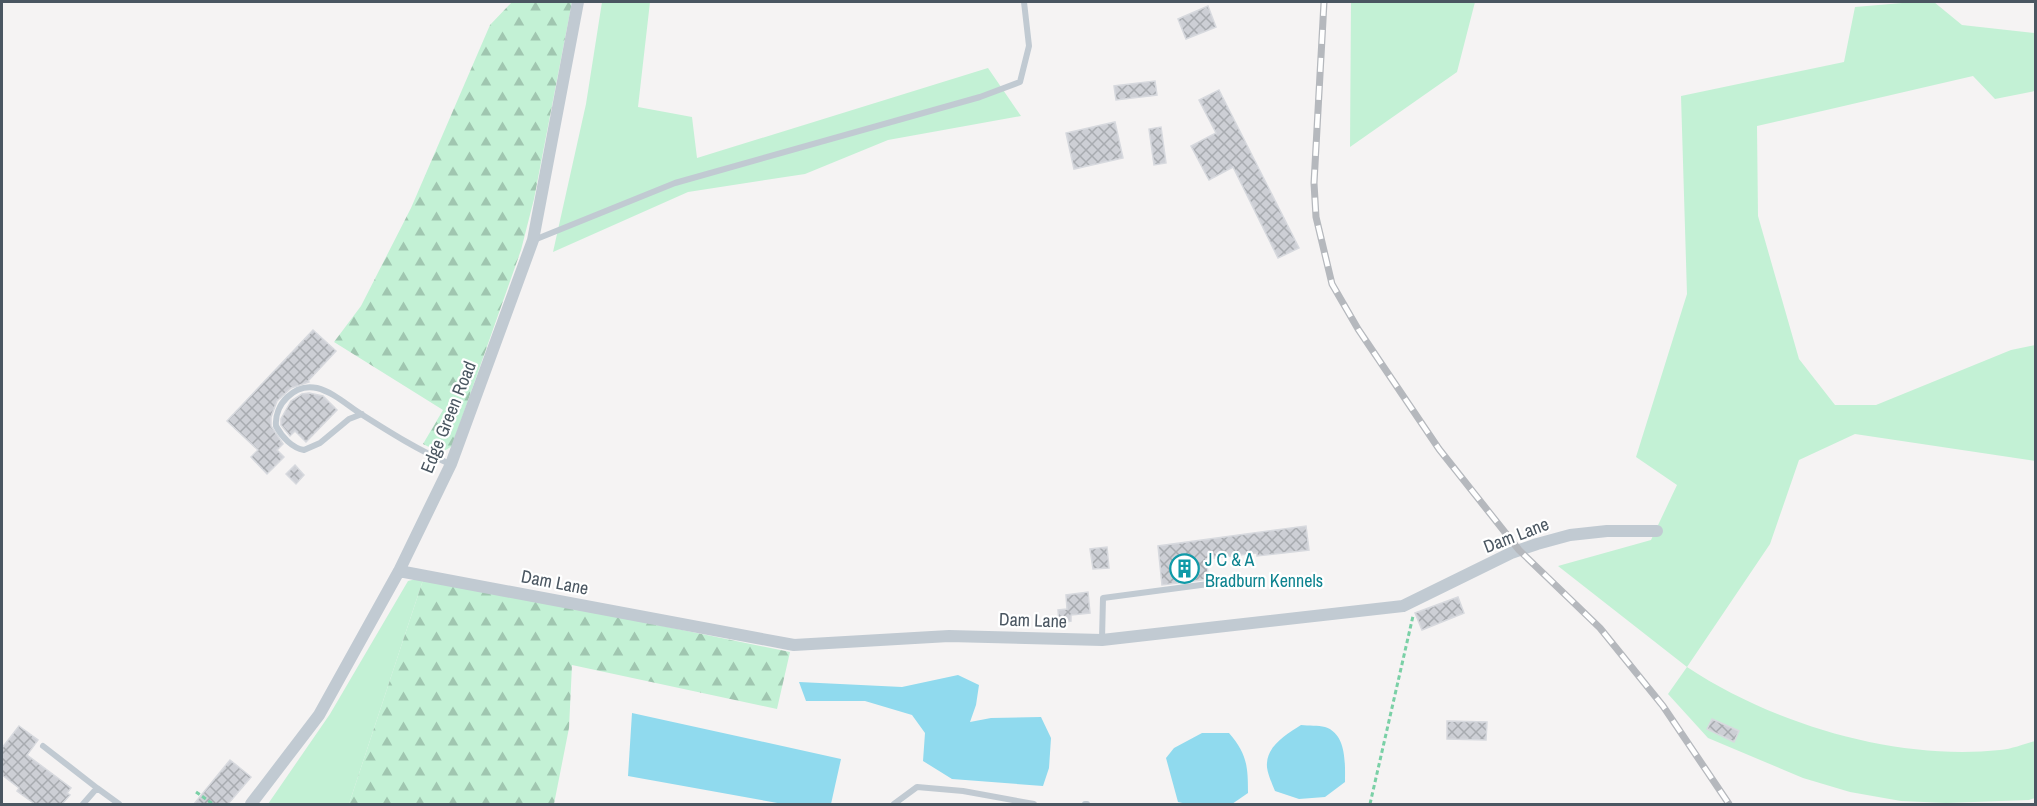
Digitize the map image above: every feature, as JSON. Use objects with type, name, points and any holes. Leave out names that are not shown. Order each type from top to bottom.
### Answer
[{"type":"street","name":"Edge Green Road","points":[[251,804],[319,716],[399,571],[451,464],[533,240],[578,2]]},
{"type":"street","name":"Dam Lane","points":[[399,571],[794,645],[949,636],[1102,640],[1403,606],[1510,554],[1537,544],[1579,534],[1607,531],[1657,531]]},
{"type":"lane","points":[[533,240],[675,183],[980,97],[1020,82],[1029,46],[1024,2]]},
{"type":"lane","points":[[362,414],[349,419],[320,443],[304,450],[286,440],[276,426],[275,419],[288,396],[304,387],[326,392],[362,414],[417,450],[451,464]]},
{"type":"lane","points":[[1102,640],[1102,598],[1232,581]]},
{"type":"lane","points":[[43,746],[119,804]]},
{"type":"lane","points":[[894,804],[917,787],[963,791],[1034,804]]},
{"type":"lane","points":[[83,804],[97,788]]},
{"type":"path","points":[[1370,804],[1416,600]]},
{"type":"path","points":[[196,792],[213,804]]},
{"type":"green space","points":[[512,2],[572,2],[534,199],[521,250],[452,446],[441,453],[423,444],[443,410],[334,342],[361,306],[411,208],[490,25]]},
{"type":"green space","points":[[602,2],[650,2],[638,107],[692,117],[697,158],[988,68],[1021,116],[888,140],[805,174],[688,192],[553,252],[586,104]]},
{"type":"green space","points":[[1351,2],[1475,2],[1457,72],[1350,147]]},
{"type":"green space","points":[[1934,2],[1962,25],[2035,33],[2035,91],[1995,99],[1973,76],[1757,126],[1758,216],[1799,359],[1835,405],[1876,405],[2011,350],[2035,345],[2035,461],[1855,434],[1799,460],[1770,544],[1687,667],[1558,566],[1651,540],[1677,485],[1636,457],[1687,294],[1681,96],[1844,62],[1855,7]]},
{"type":"green space","points":[[424,577],[349,804],[268,804],[330,714],[408,581]]},
{"type":"green space","points":[[424,577],[790,652],[777,709],[572,665],[569,728],[554,804],[349,804]]},
{"type":"green space","points":[[1687,667],[1758,706],[1837,734],[1878,744],[1919,750],[1960,752],[2013,748],[2035,741],[2035,798],[1946,803],[1901,801],[1850,792],[1803,778],[1708,738],[1668,694]]},
{"type":"water","points":[[958,675],[979,685],[976,705],[970,722],[991,718],[1041,717],[1051,738],[1049,768],[1043,786],[952,779],[923,761],[925,733],[912,715],[865,701],[806,701],[799,682],[902,687]]},
{"type":"water","points":[[632,713],[841,759],[831,804],[783,804],[628,776]]},
{"type":"water","points":[[1301,725],[1325,727],[1337,736],[1341,743],[1345,782],[1325,797],[1299,799],[1275,791],[1267,770],[1268,757],[1275,745]]},
{"type":"water","points":[[1202,733],[1229,733],[1243,754],[1248,775],[1248,793],[1232,804],[1178,802],[1166,758],[1174,748]]},
{"type":"building","points":[[1208,6],[1216,27],[1186,39],[1178,19]]},
{"type":"building","points":[[1155,81],[1157,95],[1116,100],[1114,86]]},
{"type":"building","points":[[1219,90],[1299,248],[1278,258],[1233,167],[1209,180],[1191,146],[1216,133],[1199,100]]},
{"type":"building","points":[[1115,122],[1123,158],[1074,169],[1066,133]]},
{"type":"building","points":[[1161,127],[1166,163],[1154,165],[1149,129]]},
{"type":"building","points":[[313,330],[336,351],[309,382],[291,388],[277,401],[271,417],[271,426],[283,444],[277,450],[284,457],[267,474],[251,457],[258,450],[227,421]]},
{"type":"building","points":[[302,394],[323,396],[337,410],[306,442],[295,431],[290,436],[281,425],[281,419],[291,401]]},
{"type":"building","points":[[295,465],[304,475],[296,484],[286,474]]},
{"type":"building","points":[[1306,526],[1309,550],[1206,559],[1209,579],[1162,585],[1158,546]]},
{"type":"building","points":[[1107,547],[1109,568],[1093,569],[1090,549]]},
{"type":"building","points":[[1088,592],[1090,613],[1071,615],[1071,621],[1059,623],[1058,610],[1067,609],[1066,595]]},
{"type":"building","points":[[1458,597],[1464,613],[1422,630],[1415,613]]},
{"type":"building","points":[[1712,719],[1739,731],[1734,742],[1707,729]]},
{"type":"building","points":[[1447,721],[1487,722],[1486,740],[1447,739]]},
{"type":"building","points":[[19,726],[38,740],[27,755],[71,788],[67,793],[70,795],[62,804],[35,804],[17,791],[19,788],[2,775],[2,748]]},
{"type":"building","points":[[230,760],[251,777],[228,804],[194,804]]},
{"type":"railway","points":[[1324,2],[1314,183],[1316,217],[1332,284],[1358,329],[1439,449],[1519,550],[1600,628],[1663,706],[1729,804]]},
{"type":"place","name":"J C & A Bradburn Kennels","points":[[1184,569]]}]
